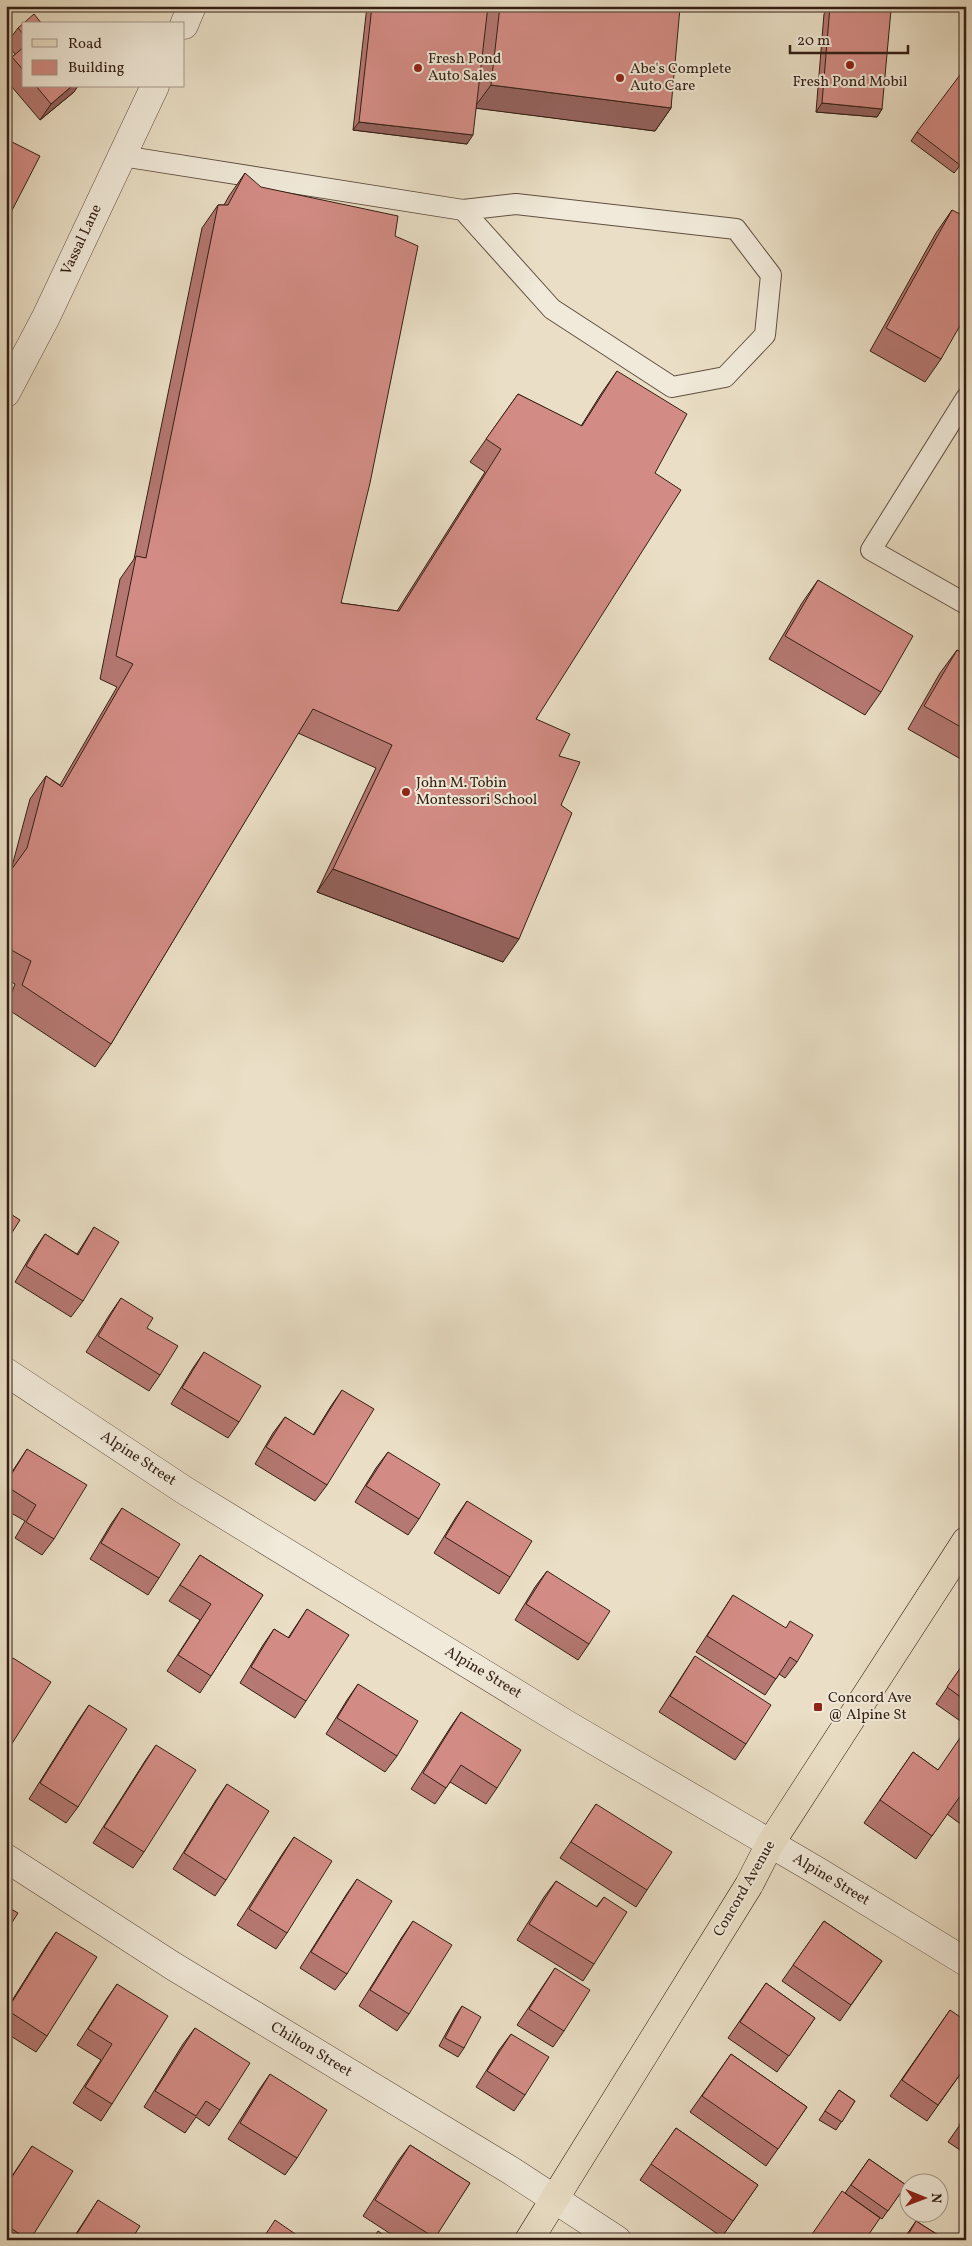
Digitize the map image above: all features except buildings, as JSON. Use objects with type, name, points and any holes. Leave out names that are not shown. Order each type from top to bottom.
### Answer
[{"type":"main road","name":"Concord Avenue","points":[[528,2240],[748,1885],[770,1844],[966,1541]]},
{"type":"street","points":[[185,23],[192,6]]},
{"type":"street","name":"Vassal Lane","points":[[6,393],[46,317],[154,88]]},
{"type":"street","name":"Alpine Street","points":[[6,1372],[184,1490],[566,1724],[966,1962]]},
{"type":"street","name":"Chilton Street","points":[[6,1858],[173,1966],[510,2170],[617,2240]]},
{"type":"lane","points":[[122,156],[463,210],[516,204],[736,229],[772,275],[764,335],[725,377],[672,387],[552,309],[463,210]]},
{"type":"lane","points":[[966,398],[871,550],[966,604]]},
{"type":"place","name":"Fresh Pond Mobil","points":[[850,65]]},
{"type":"place","name":"Fresh Pond Auto Sales","points":[[418,68]]},
{"type":"place","name":"Abe's Complete Auto Care","points":[[620,78]]},
{"type":"place","name":"John M. Tobin Montessori School","points":[[406,792]]},
{"type":"place","name":"Concord Ave @ Alpine St","points":[[818,1707]]}]
